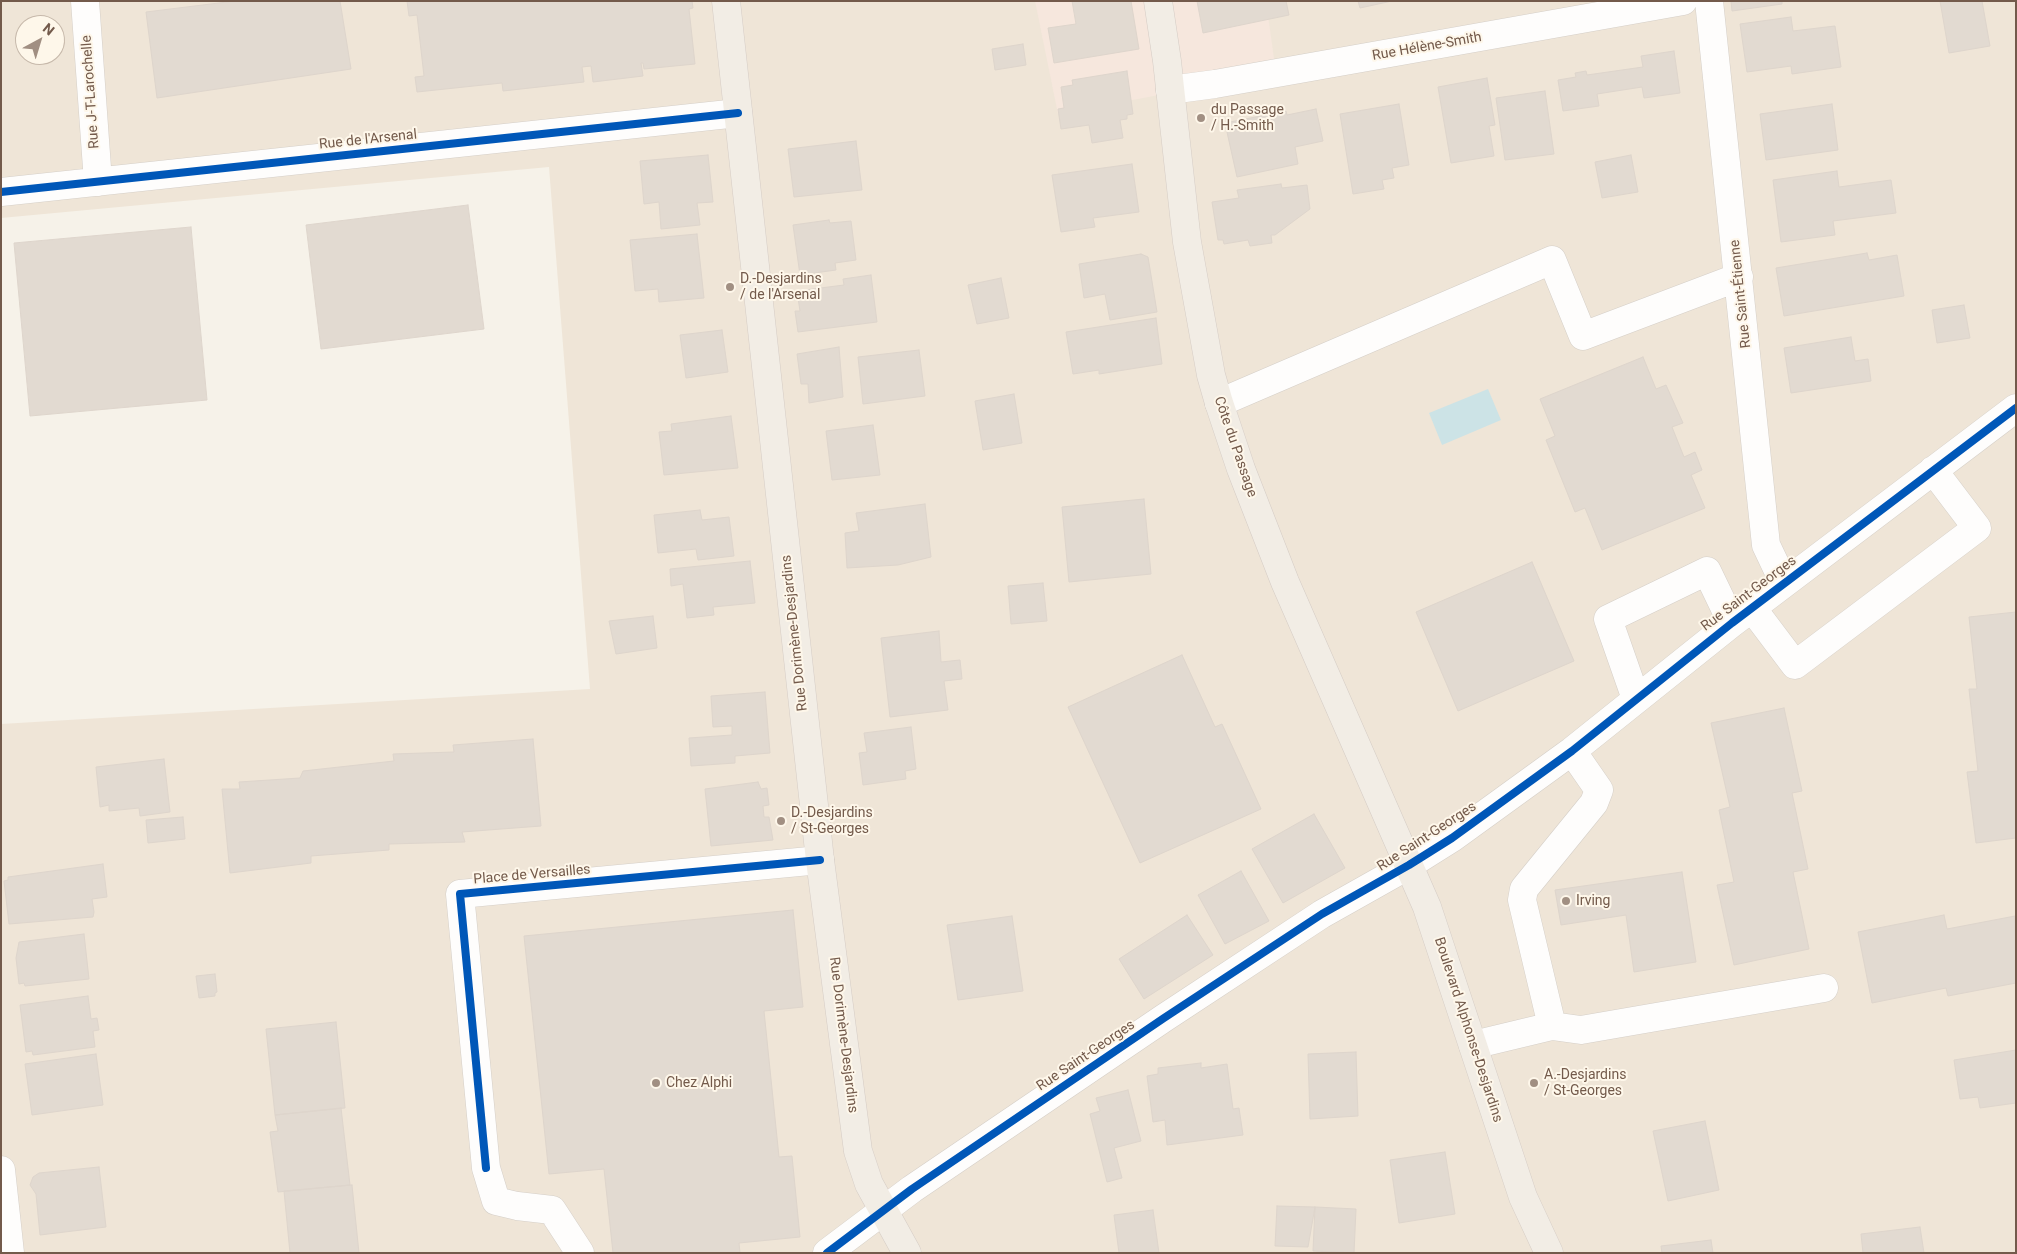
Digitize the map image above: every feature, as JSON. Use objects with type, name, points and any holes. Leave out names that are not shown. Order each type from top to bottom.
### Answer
[{"type":"main road","name":"Rue Dorimène-Desjardins","points":[[726,1],[820,860],[858,1151],[869,1184],[907,1253]]},
{"type":"main road","name":"Côte du Passage","points":[[1158,1],[1187,242],[1211,375],[1219,404],[1240,469],[1284,582],[1409,865]]},
{"type":"main road","name":"Boulevard Alphonse-Desjardins","points":[[1409,865],[1427,907],[1523,1197],[1549,1253]]},
{"type":"main road","name":"Boulevard Alphonse-Desjardins","points":[[1523,1197],[1532,1253]]},
{"type":"street","name":"Rue J-T-Larochelle","points":[[85,1],[98,182]]},
{"type":"street","name":"Rue Hélène-Smith","points":[[1170,90],[1215,84],[1683,1]]},
{"type":"street","name":"Rue Saint-Étienne","points":[[1710,1],[1766,544],[1784,583]]},
{"type":"street","name":"Rue de l'Arsenal","points":[[1,192],[738,113]]},
{"type":"street","points":[[1219,404],[1552,260],[1583,336],[1739,276]]},
{"type":"street","name":"Rue Saint-Georges","points":[[827,1253],[912,1189],[1172,1012],[1322,914],[1409,865],[1452,838],[1572,751],[1742,615],[2016,408]]},
{"type":"street","points":[[1636,699],[1608,619],[1707,572],[1742,615],[1795,665],[1977,528],[1933,470]]},
{"type":"street","points":[[1552,1026],[1522,900],[1524,889],[1594,803],[1599,790],[1572,751]]},
{"type":"street","name":"Place de Versailles","points":[[580,1253],[552,1210],[517,1206],[496,1201],[486,1168],[460,894],[820,860]]},
{"type":"street","points":[[1473,1045],[1552,1026],[1581,1030],[1824,988]]},
{"type":"street","points":[[1,1170],[10,1253]]},
{"type":"shaded area","points":[[1,1],[2016,1],[2016,1253],[1,1253],[1,724],[590,689],[549,167],[1,218]]},
{"type":"shaded area","points":[[1035,1],[1266,1],[1276,73],[1058,114]]},
{"type":"water","points":[[1488,389],[1501,420],[1442,445],[1429,413]]},
{"type":"building","points":[[235,1],[340,1],[351,69],[157,98],[146,12]]},
{"type":"building","points":[[407,1],[692,1],[693,8],[689,9],[695,64],[644,69],[643,63],[641,63],[643,76],[593,82],[591,66],[582,67],[584,82],[503,91],[502,83],[417,92],[415,77],[424,76],[417,15],[409,16]]},
{"type":"building","points":[[1072,1],[1131,1],[1139,49],[1054,63],[1048,28],[1076,24]]},
{"type":"building","points":[[1197,1],[1286,1],[1289,15],[1203,33]]},
{"type":"building","points":[[1358,1],[1392,1],[1360,8]]},
{"type":"building","points":[[1731,1],[1782,1],[1782,4],[1732,11]]},
{"type":"building","points":[[1940,1],[1982,1],[1990,46],[1949,53]]},
{"type":"building","points":[[1791,17],[1793,31],[1835,26],[1841,67],[1792,74],[1791,66],[1747,72],[1740,24]]},
{"type":"building","points":[[1023,44],[1026,65],[995,70],[992,49]]},
{"type":"building","points":[[1674,51],[1680,93],[1644,98],[1642,87],[1597,94],[1599,106],[1563,111],[1558,80],[1576,77],[1575,73],[1586,71],[1587,75],[1643,67],[1641,56]]},
{"type":"building","points":[[1127,71],[1133,114],[1127,115],[1127,119],[1120,120],[1123,138],[1092,143],[1089,125],[1061,129],[1058,109],[1064,108],[1061,87],[1073,85],[1072,80]]},
{"type":"building","points":[[1487,78],[1495,125],[1489,126],[1494,156],[1451,163],[1438,87]]},
{"type":"building","points":[[1545,91],[1554,154],[1505,160],[1496,98]]},
{"type":"building","points":[[1399,104],[1409,165],[1392,168],[1394,178],[1382,180],[1384,189],[1353,194],[1340,114]]},
{"type":"building","points":[[1832,104],[1838,150],[1766,160],[1760,114]]},
{"type":"building","points":[[1316,109],[1323,141],[1295,147],[1298,164],[1237,177],[1225,123],[1286,111],[1287,115]]},
{"type":"building","points":[[856,141],[862,190],[794,197],[788,149]]},
{"type":"building","points":[[708,155],[713,202],[697,203],[700,225],[661,229],[659,202],[644,204],[640,161]]},
{"type":"building","points":[[1631,155],[1638,192],[1602,198],[1595,162]]},
{"type":"building","points":[[1132,164],[1139,212],[1093,218],[1095,227],[1061,232],[1052,175]]},
{"type":"building","points":[[1837,171],[1839,187],[1891,180],[1896,213],[1833,221],[1835,235],[1781,242],[1773,180]]},
{"type":"building","points":[[1281,184],[1282,188],[1307,185],[1310,209],[1275,235],[1271,235],[1272,243],[1250,246],[1248,240],[1224,244],[1223,240],[1218,240],[1212,202],[1239,198],[1237,190]]},
{"type":"building","points":[[468,205],[484,329],[321,349],[306,225]]},
{"type":"building","points":[[829,220],[830,223],[851,221],[856,260],[835,263],[836,270],[800,275],[793,225]]},
{"type":"building","points":[[191,227],[207,400],[30,416],[14,243]]},
{"type":"building","points":[[697,234],[704,298],[659,302],[658,289],[635,291],[630,240]]},
{"type":"building","points":[[1867,253],[1869,260],[1897,255],[1904,296],[1784,316],[1776,268]]},
{"type":"building","points":[[1141,254],[1148,257],[1157,312],[1110,320],[1105,294],[1084,298],[1079,264]]},
{"type":"building","points":[[871,275],[877,322],[798,332],[795,311],[800,311],[797,291],[844,285],[843,279]]},
{"type":"building","points":[[1001,278],[1009,318],[977,324],[968,285]]},
{"type":"building","points":[[1964,305],[1970,338],[1937,343],[1932,310]]},
{"type":"building","points":[[1156,318],[1162,364],[1099,374],[1099,370],[1073,374],[1066,332]]},
{"type":"building","points":[[722,330],[728,372],[686,378],[680,335]]},
{"type":"building","points":[[1851,337],[1855,361],[1868,359],[1871,381],[1791,393],[1784,348]]},
{"type":"building","points":[[839,347],[843,397],[809,403],[808,384],[801,384],[797,354]]},
{"type":"building","points":[[919,350],[925,396],[863,404],[858,357]]},
{"type":"building","points":[[1643,357],[1656,389],[1666,385],[1683,423],[1672,427],[1684,457],[1695,452],[1702,470],[1691,475],[1705,508],[1602,550],[1585,508],[1575,512],[1546,440],[1555,436],[1540,399]]},
{"type":"building","points":[[1014,394],[1022,443],[983,450],[975,401]]},
{"type":"building","points":[[731,416],[738,468],[664,475],[659,432],[672,431],[671,424]]},
{"type":"building","points":[[873,425],[880,475],[832,480],[826,431]]},
{"type":"building","points":[[1144,499],[1151,574],[1069,582],[1062,507]]},
{"type":"building","points":[[925,504],[931,557],[898,565],[847,568],[845,533],[859,531],[856,513]]},
{"type":"building","points":[[700,510],[702,520],[729,517],[734,556],[698,560],[696,549],[658,553],[654,515]]},
{"type":"building","points":[[750,561],[755,603],[713,607],[714,615],[687,618],[683,584],[671,586],[670,569]]},
{"type":"building","points":[[1532,562],[1574,661],[1458,711],[1416,612]]},
{"type":"building","points":[[1043,583],[1047,621],[1011,624],[1008,586]]},
{"type":"building","points":[[2016,612],[2016,838],[1976,843],[1967,772],[1978,771],[1969,689],[1977,689],[1969,617]]},
{"type":"building","points":[[653,616],[657,648],[616,654],[609,621]]},
{"type":"building","points":[[939,631],[941,662],[960,660],[962,679],[944,681],[948,710],[890,717],[881,638]]},
{"type":"building","points":[[1182,655],[1215,727],[1222,724],[1261,809],[1140,863],[1068,707]]},
{"type":"building","points":[[765,692],[770,753],[735,756],[735,763],[691,766],[689,738],[732,735],[732,726],[713,727],[711,696]]},
{"type":"building","points":[[1784,708],[1802,791],[1792,793],[1808,869],[1793,872],[1809,949],[1734,965],[1717,885],[1734,882],[1719,810],[1730,807],[1711,723]]},
{"type":"building","points":[[911,727],[916,769],[905,771],[906,779],[863,785],[859,753],[867,752],[864,733]]},
{"type":"building","points":[[533,739],[541,826],[462,832],[465,842],[389,844],[389,850],[311,856],[311,863],[230,873],[222,789],[240,789],[239,782],[300,778],[303,771],[394,761],[393,754],[454,752],[453,745]]},
{"type":"building","points":[[164,759],[170,812],[140,816],[139,808],[109,811],[109,805],[100,807],[96,767]]},
{"type":"building","points":[[758,782],[761,789],[767,788],[769,805],[763,806],[764,817],[769,817],[773,840],[711,846],[705,789]]},
{"type":"building","points":[[1314,814],[1345,868],[1283,903],[1252,849]]},
{"type":"building","points":[[183,817],[185,839],[148,843],[146,820]]},
{"type":"building","points":[[103,864],[107,897],[92,899],[93,917],[9,924],[4,881],[8,880],[8,877]]},
{"type":"building","points":[[1241,871],[1269,921],[1225,944],[1198,895]]},
{"type":"building","points":[[1682,872],[1696,962],[1634,972],[1626,915],[1561,925],[1555,890]]},
{"type":"building","name":"Chez Alphi","points":[[793,910],[803,1007],[764,1011],[779,1157],[792,1156],[800,1237],[739,1243],[740,1253],[613,1253],[604,1169],[549,1174],[524,936]]},
{"type":"building","points":[[1187,915],[1213,955],[1144,999],[1119,959]]},
{"type":"building","points":[[1944,915],[1947,929],[2015,916],[2016,983],[1948,996],[1946,988],[1872,1003],[1858,932]]},
{"type":"building","points":[[1012,916],[1023,991],[958,1000],[947,925]]},
{"type":"building","points":[[84,934],[89,979],[25,986],[24,983],[19,984],[16,958],[19,942]]},
{"type":"building","points":[[215,974],[217,992],[215,996],[199,998],[196,976]]},
{"type":"building","points":[[88,996],[91,1019],[97,1018],[99,1030],[93,1031],[95,1047],[33,1055],[32,1051],[26,1052],[20,1005]]},
{"type":"building","points":[[336,1022],[345,1108],[275,1115],[266,1029]]},
{"type":"building","points":[[2016,1050],[2016,1103],[1980,1108],[1978,1097],[1960,1099],[1954,1060]]},
{"type":"building","points":[[1356,1052],[1358,1116],[1310,1119],[1308,1054]]},
{"type":"building","points":[[96,1054],[103,1105],[32,1115],[25,1064]]},
{"type":"building","points":[[1201,1063],[1201,1068],[1227,1064],[1233,1109],[1239,1108],[1243,1135],[1167,1145],[1165,1120],[1153,1122],[1147,1076],[1158,1074],[1158,1068]]},
{"type":"building","points":[[1128,1090],[1141,1141],[1114,1148],[1122,1178],[1107,1182],[1090,1114],[1100,1111],[1096,1098]]},
{"type":"building","points":[[341,1108],[350,1185],[278,1192],[270,1132],[278,1131],[275,1115]]},
{"type":"building","points":[[1705,1121],[1719,1190],[1668,1201],[1653,1131]]},
{"type":"building","points":[[1445,1152],[1455,1214],[1399,1223],[1390,1160]]},
{"type":"building","points":[[99,1167],[106,1227],[40,1235],[36,1194],[30,1185],[33,1177],[39,1173]]},
{"type":"building","points":[[352,1185],[359,1253],[290,1253],[284,1191]]},
{"type":"building","points":[[1277,1206],[1315,1207],[1308,1247],[1275,1246]]},
{"type":"building","points":[[1315,1207],[1356,1209],[1354,1253],[1313,1251]]},
{"type":"building","points":[[1153,1210],[1159,1253],[1119,1253],[1114,1215]]},
{"type":"building","points":[[1920,1227],[1924,1253],[1863,1253],[1861,1234]]},
{"type":"building","points":[[1711,1240],[1713,1253],[1662,1253],[1661,1246]]},
{"type":"cycle path","points":[[1,192],[738,113]]},
{"type":"cycle path","points":[[827,1253],[912,1189],[1164,1018],[1322,914],[1409,865],[1452,838],[1572,751],[1732,623],[2016,408]]},
{"type":"cycle path","points":[[486,1168],[460,894],[820,860]]},
{"type":"place","name":"du Passage / H.-Smith","points":[[1201,118]]},
{"type":"place","name":"D.-Desjardins / de l'Arsenal","points":[[730,287]]},
{"type":"place","name":"D.-Desjardins / St-Georges","points":[[781,821]]},
{"type":"place","name":"Irving","points":[[1566,901]]},
{"type":"place","name":"Chez Alphi","points":[[656,1083]]},
{"type":"place","name":"A.-Desjardins / St-Georges","points":[[1534,1083]]}]
